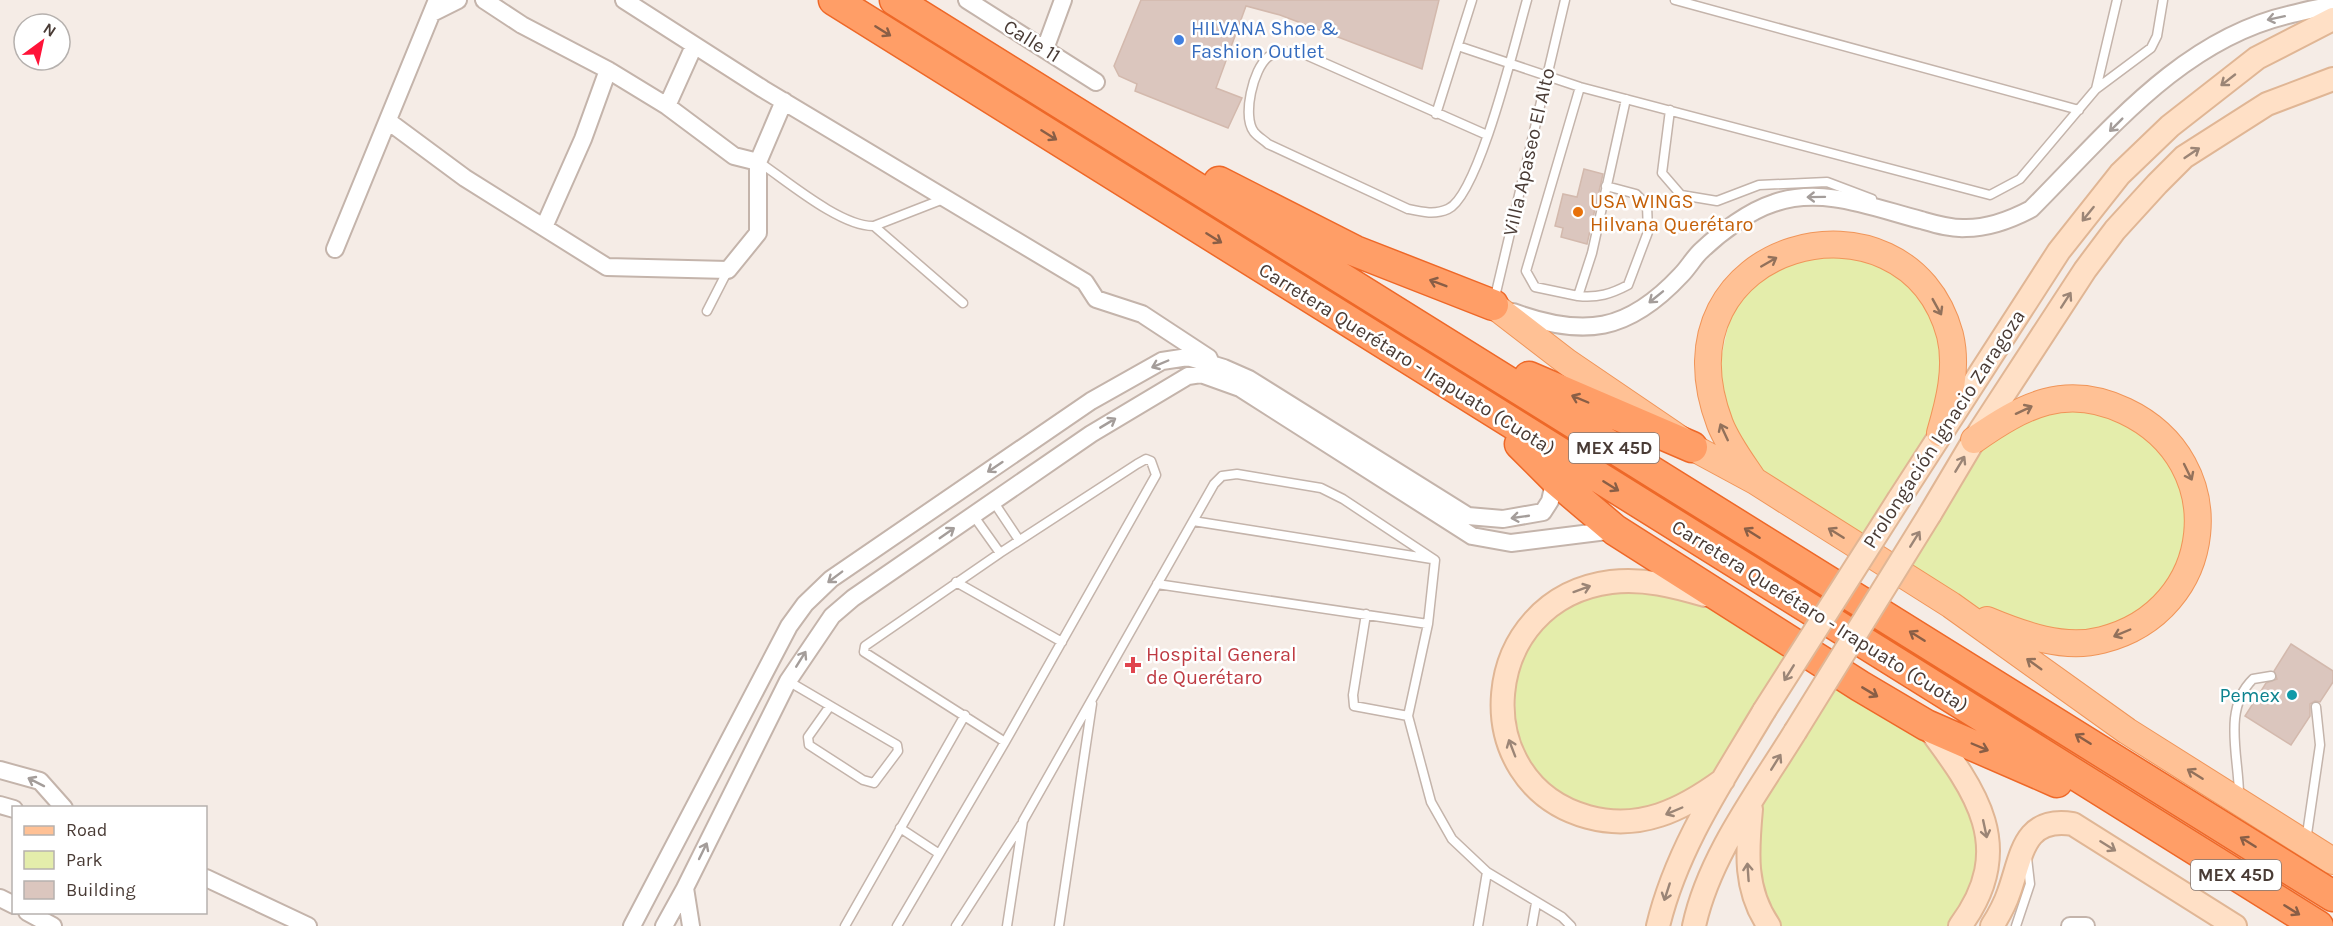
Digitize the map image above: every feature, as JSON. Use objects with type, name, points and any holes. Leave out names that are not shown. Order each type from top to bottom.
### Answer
[{"type":"highway","name":"Carretera Querétaro - Irapuato (Cuota)","points":[[834,0],[2318,926]]},
{"type":"highway","name":"Carretera Querétaro - Irapuato (Cuota)","points":[[896,0],[2333,896]]},
{"type":"highway","points":[[1034,88],[1355,251],[1493,305]]},
{"type":"highway","points":[[1436,336],[1692,447]]},
{"type":"highway","points":[[1482,406],[1555,479],[1615,530],[1926,725],[2154,824]]},
{"type":"main road","name":"Prolongación Ignacio Zaragoza","points":[[1658,926],[1667,891],[1684,849],[1723,780],[1764,711],[2058,252],[2120,174],[2170,126],[2257,58],[2333,19]]},
{"type":"main road","name":"Prolongación Ignacio Zaragoza","points":[[1694,926],[1713,871],[1752,801],[1974,440],[2085,270],[2115,230],[2184,157],[2267,104],[2333,79]]},
{"type":"main road","points":[[1755,481],[1720,425],[1710,382],[1711,339],[1717,319],[1735,288],[1766,263],[1801,248],[1821,244],[1862,248],[1897,264],[1925,288],[1950,335],[1952,388],[1941,433]]},
{"type":"main road","points":[[1493,305],[1567,362],[1692,447],[1755,481],[1951,605],[2127,731],[2333,861]]},
{"type":"main road","points":[[1951,605],[2000,625],[2048,640],[2065,643],[2101,640],[2128,630],[2165,605],[2183,580],[2196,547],[2198,508],[2190,474],[2168,441],[2136,416],[2101,402],[2081,397],[2064,398],[2028,408],[1974,440]]},
{"type":"main road","points":[[1723,780],[1684,806],[1649,819],[1613,821],[1574,813],[1541,793],[1525,775],[1508,737],[1502,695],[1506,670],[1522,633],[1536,617],[1570,593],[1601,584],[1635,581],[1677,587],[1732,603]]},
{"type":"main road","points":[[1926,725],[1968,784],[1987,832],[1987,866],[1982,886],[1960,926]]},
{"type":"main road","points":[[1752,801],[1748,879],[1754,900],[1769,926]]},
{"type":"main road","points":[[1992,926],[2009,891],[2024,846],[2038,828],[2056,821],[2073,824],[2235,926]]},
{"type":"street","points":[[335,249],[435,7],[458,0]]},
{"type":"street","points":[[484,0],[522,26],[608,70],[667,106],[734,156],[758,162]]},
{"type":"street","points":[[624,0],[694,46],[1085,282],[1096,299],[1142,314],[1224,368],[1240,388]]},
{"type":"street","name":"Calle 11","points":[[967,0],[1096,82]]},
{"type":"street","points":[[1045,49],[1063,0]]},
{"type":"street","points":[[1493,305],[1557,327],[1582,328],[1622,320],[1651,302],[1681,275],[1701,250],[1725,231],[1774,203],[1795,199],[1818,196],[1839,199],[1942,226],[1982,227],[2008,220],[2031,209],[2144,95],[2205,50],[2266,20],[2333,7]]},
{"type":"street","points":[[667,106],[694,46]]},
{"type":"street","points":[[544,227],[583,139],[608,70]]},
{"type":"street","points":[[388,121],[465,178],[607,267],[728,270],[758,233],[758,162],[784,101]]},
{"type":"street","points":[[632,926],[789,626],[804,604],[831,579],[1081,408],[1162,361],[1188,357],[1224,368],[1249,379],[1468,516],[1503,519],[1543,512],[1551,501],[1555,479]]},
{"type":"street","points":[[664,926],[788,681],[832,616],[853,598],[1091,434],[1188,376],[1201,374],[1240,388],[1472,536],[1511,543],[1615,530]]},
{"type":"street","points":[[0,770],[40,781],[63,806]]},
{"type":"street","points":[[207,878],[308,926]]},
{"type":"street","points":[[685,888],[691,926]]},
{"type":"street","points":[[31,914],[53,926]]},
{"type":"street","points":[[2070,926],[2086,926]]},
{"type":"lane","points":[[1436,114],[1472,0]]},
{"type":"lane","points":[[1487,135],[1304,54],[1286,51],[1268,57],[1258,70],[1251,90],[1248,116],[1253,131],[1268,144],[1408,209],[1432,213],[1449,209],[1462,198],[1471,183],[1487,135],[1509,64],[1527,0]]},
{"type":"lane","name":"Villa Apaseo El Alto","points":[[1493,305],[1565,0]]},
{"type":"lane","points":[[1676,0],[2079,110]]},
{"type":"lane","points":[[2096,89],[2117,0]]},
{"type":"lane","points":[[1458,46],[1580,87],[1990,195],[2020,179],[2096,89],[2151,48],[2157,36],[2163,0]]},
{"type":"lane","points":[[1580,87],[1526,271],[1535,287],[1593,297],[1612,293],[1628,285],[1648,232],[1647,206],[1636,194],[1606,186]]},
{"type":"lane","points":[[1578,296],[1592,253],[1626,99]]},
{"type":"lane","points":[[1670,110],[1662,173],[1681,195],[1717,201],[1759,185],[1827,182],[1942,226]]},
{"type":"lane","points":[[758,162],[831,212],[859,225],[874,226],[947,197]]},
{"type":"lane","points":[[874,226],[963,303]]},
{"type":"lane","points":[[707,311],[728,270]]},
{"type":"lane","points":[[897,926],[1005,742],[1156,475],[1151,461],[1146,459],[1137,464],[1019,540],[872,640],[863,650],[1005,742]]},
{"type":"lane","points":[[956,926],[1023,821],[1156,584],[1214,484],[1222,476],[1236,474],[1321,488],[1343,499],[1435,560]]},
{"type":"lane","points":[[993,501],[1019,540]]},
{"type":"lane","points":[[972,515],[1000,553]]},
{"type":"lane","points":[[1193,521],[1435,560]]},
{"type":"lane","points":[[1435,560],[1428,624],[1408,716],[1431,802],[1452,839],[1487,872],[1562,917],[1571,926]]},
{"type":"lane","points":[[956,582],[1062,642]]},
{"type":"lane","points":[[1156,584],[1428,624]]},
{"type":"lane","points":[[1366,614],[1353,695],[1354,705],[1408,716]]},
{"type":"lane","points":[[2239,802],[2235,708],[2244,688],[2253,679],[2271,676]]},
{"type":"lane","points":[[788,681],[830,706],[898,747],[874,783],[863,780],[809,745],[808,738],[830,706]]},
{"type":"lane","points":[[1059,926],[1093,697]]},
{"type":"lane","points":[[2306,844],[2320,745],[2316,708]]},
{"type":"lane","points":[[845,926],[965,715]]},
{"type":"lane","points":[[1007,926],[1023,821]]},
{"type":"lane","points":[[900,828],[938,854]]},
{"type":"lane","points":[[2016,926],[2030,884],[2024,846]]},
{"type":"lane","points":[[1478,926],[1487,872]]},
{"type":"lane","points":[[1532,926],[1536,903]]},
{"type":"green space","points":[[1799,253],[1864,255],[1925,295],[1946,355],[1933,435],[1864,543],[1763,481],[1735,441],[1716,381],[1735,295]]},
{"type":"green space","points":[[2083,404],[2128,422],[2184,474],[2191,539],[2152,609],[2082,642],[2001,619],[1953,599],[1903,570],[1983,441],[2012,416]]},
{"type":"green space","points":[[1645,589],[1724,610],[1790,650],[1717,771],[1699,787],[1676,800],[1652,808],[1616,811],[1584,808],[1552,789],[1532,765],[1520,737],[1515,706],[1519,676],[1529,647],[1548,622],[1574,604],[1599,595]]},
{"type":"green space","points":[[1838,681],[1923,733],[1952,770],[1980,835],[1977,882],[1951,926],[1779,926],[1756,886],[1759,810]]},
{"type":"building","name":"HILVANA Shoe & Fashion Outlet","points":[[1141,0],[1439,0],[1422,69],[1280,15],[1246,6],[1216,88],[1242,98],[1228,128],[1135,91],[1137,84],[1119,76],[1114,66]]},
{"type":"building","name":"USA WINGS Hilvana Querétaro","points":[[1584,169],[1603,174],[1587,244],[1561,237],[1563,228],[1555,226],[1563,194],[1577,197]]},
{"type":"building","name":"Pemex","points":[[2291,644],[2333,671],[2333,682],[2320,702],[2315,701],[2310,704],[2310,716],[2291,745],[2245,716],[2266,683],[2277,679],[2274,671]]},
{"type":"place","name":"HILVANA Shoe & Fashion Outlet","points":[[1179,40]]},
{"type":"place","name":"USA WINGS Hilvana Querétaro","points":[[1578,212]]},
{"type":"place","name":"Hospital General de Querétaro","points":[[1133,665]]},
{"type":"place","name":"Pemex","points":[[2292,695]]}]
